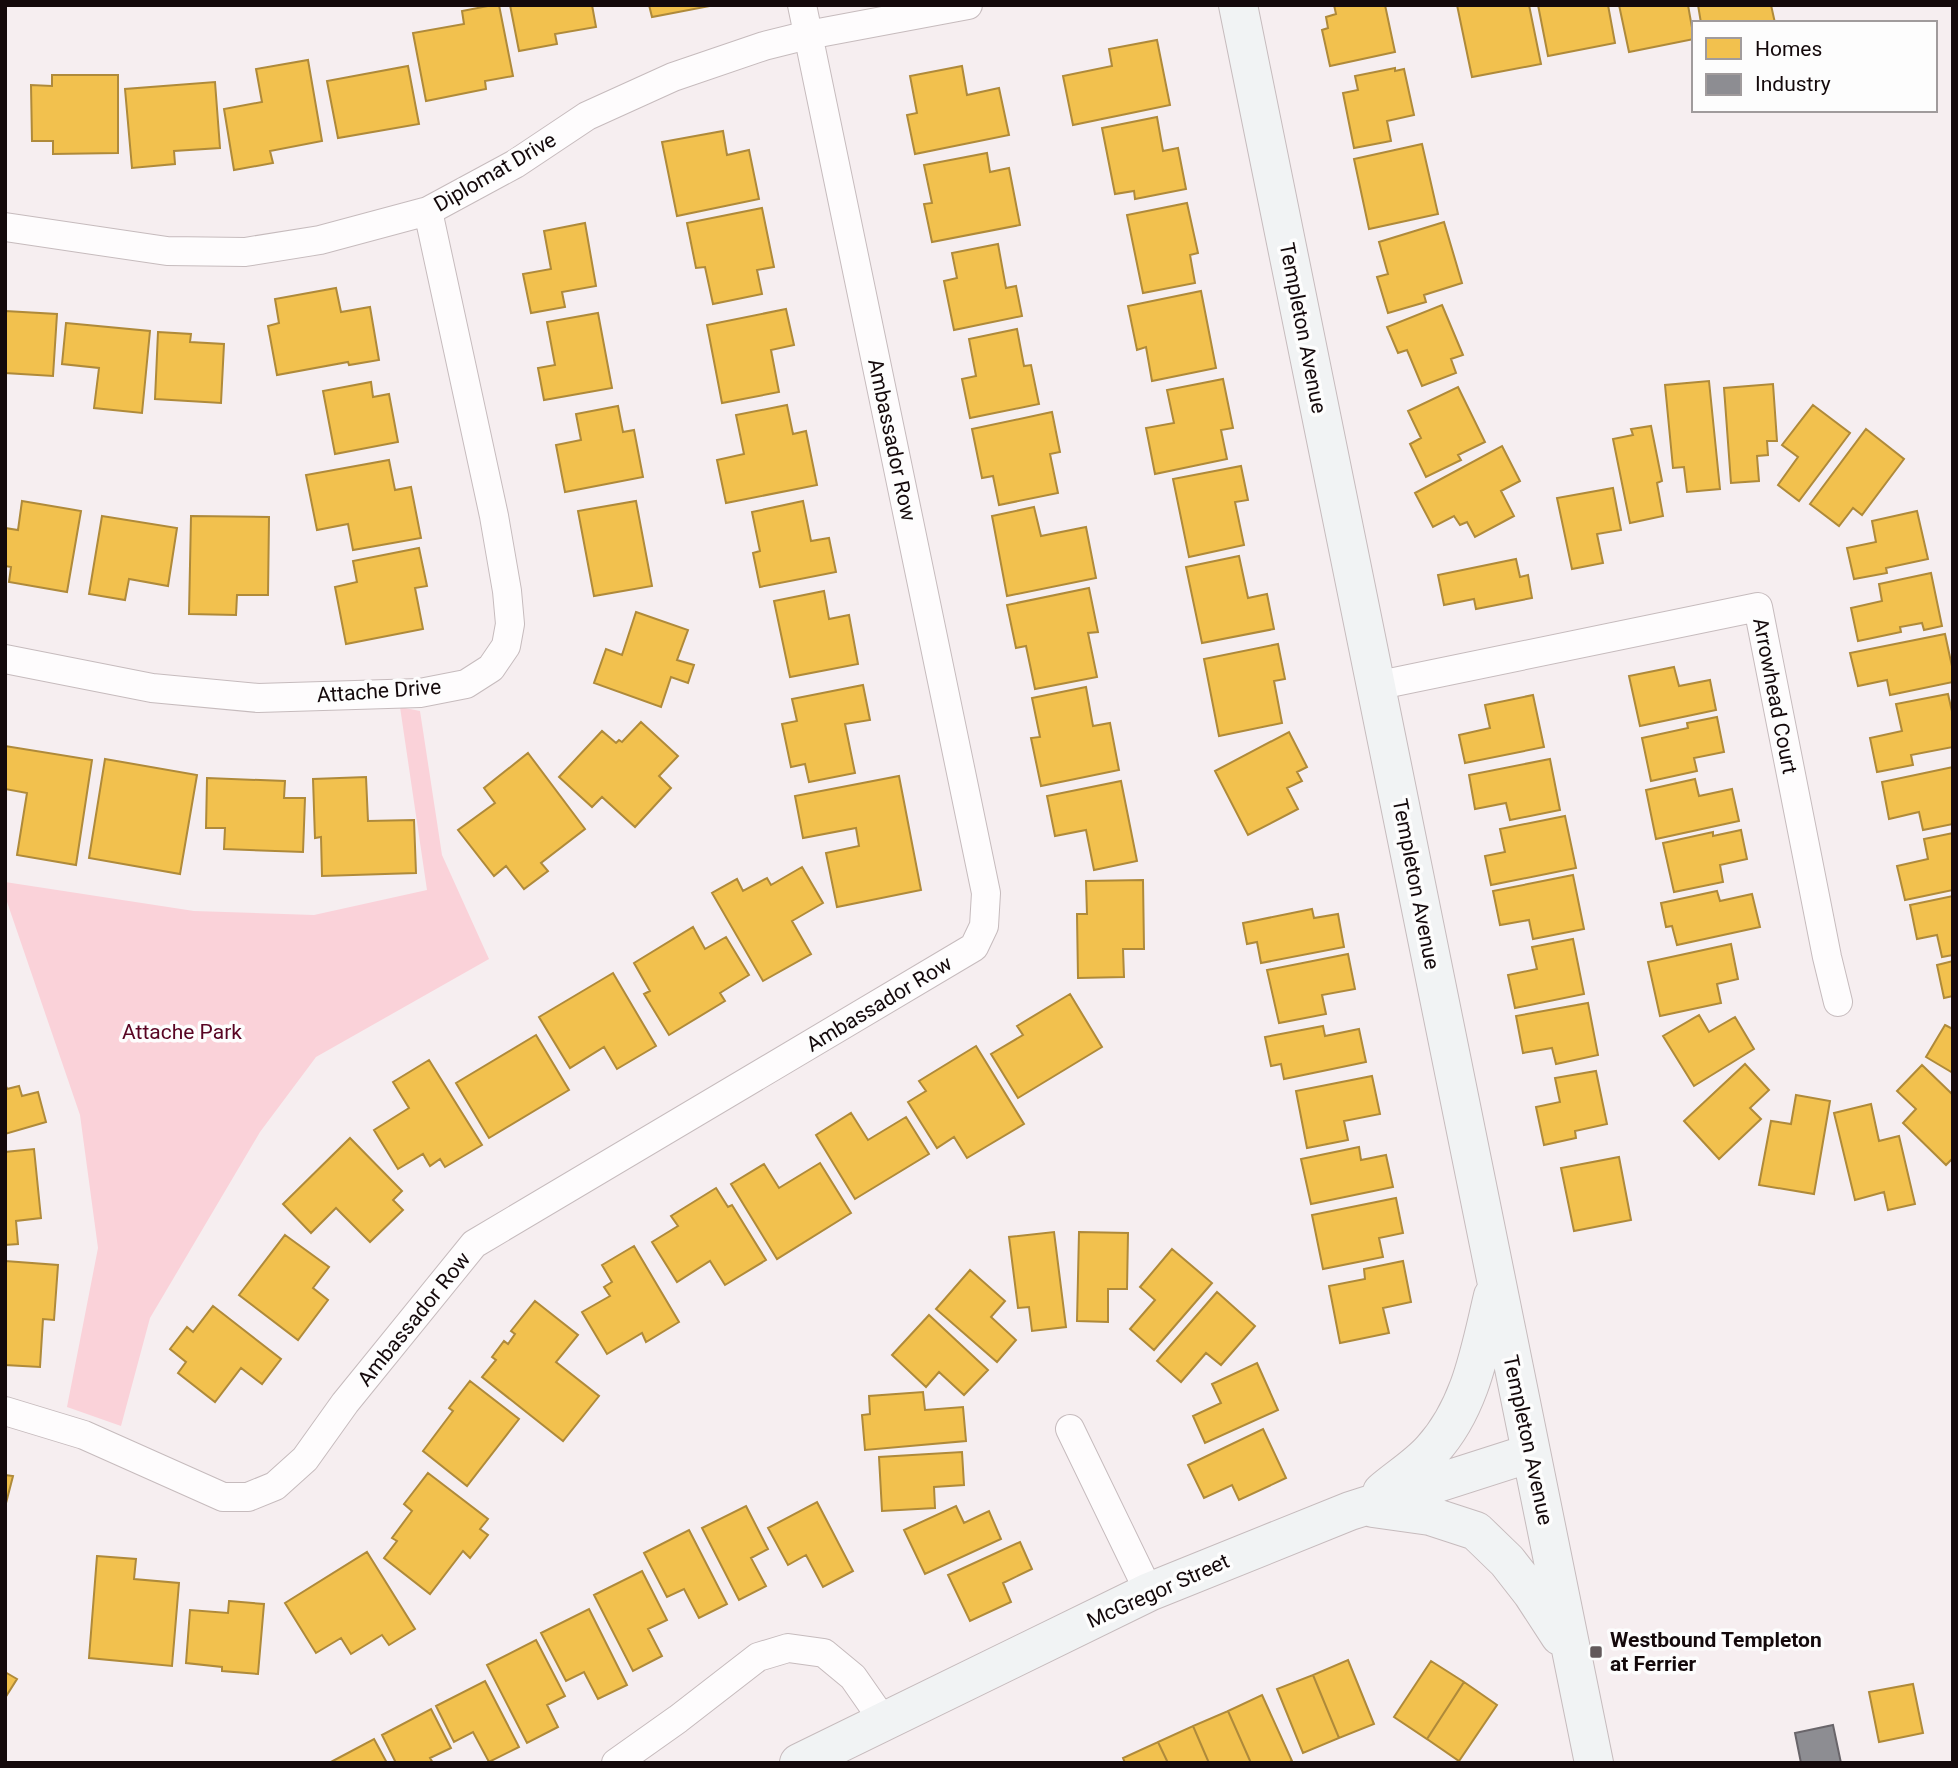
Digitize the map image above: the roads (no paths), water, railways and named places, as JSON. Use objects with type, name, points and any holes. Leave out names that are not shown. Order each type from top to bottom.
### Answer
[{"type":"street","name":"Ambassador Row","points":[[5,1411],[84,1435],[223,1497],[248,1497],[275,1486],[305,1459],[345,1403],[474,1244],[974,947],[984,926],[985,893],[802,5]]},
{"type":"street","name":"Diplomat Drive","points":[[5,228],[167,251],[245,252],[320,240],[428,211],[515,164],[587,116],[673,76],[764,46],[808,35],[968,5]]},
{"type":"street","name":"Templeton Avenue","points":[[1238,5],[1594,1763]]},
{"type":"street","name":"Attache Drive","points":[[5,659],[152,688],[258,698],[420,693],[466,684],[491,668],[506,646],[510,624],[507,591],[494,516],[428,211]]},
{"type":"street","name":"Arrowhead Court","points":[[1376,686],[1758,607],[1838,1002]]},
{"type":"street","points":[[1364,1506],[1432,1451],[1461,1410],[1477,1365],[1496,1282]]},
{"type":"street","points":[[1070,1429],[1149,1592]]},
{"type":"street","name":"McGregor Street","points":[[799,1763],[1149,1592],[1364,1506],[1531,1453]]},
{"type":"street","points":[[1364,1506],[1430,1516],[1476,1531],[1507,1561],[1532,1593],[1573,1656]]},
{"type":"street","points":[[616,1763],[758,1657],[788,1648],[824,1653],[853,1677],[883,1720]]},
{"type":"place","name":"Westbound Templeton at Ferrier","points":[[1596,1652]]},
{"type":"park label","name":"Attache Park","points":[[182,1032]]}]
